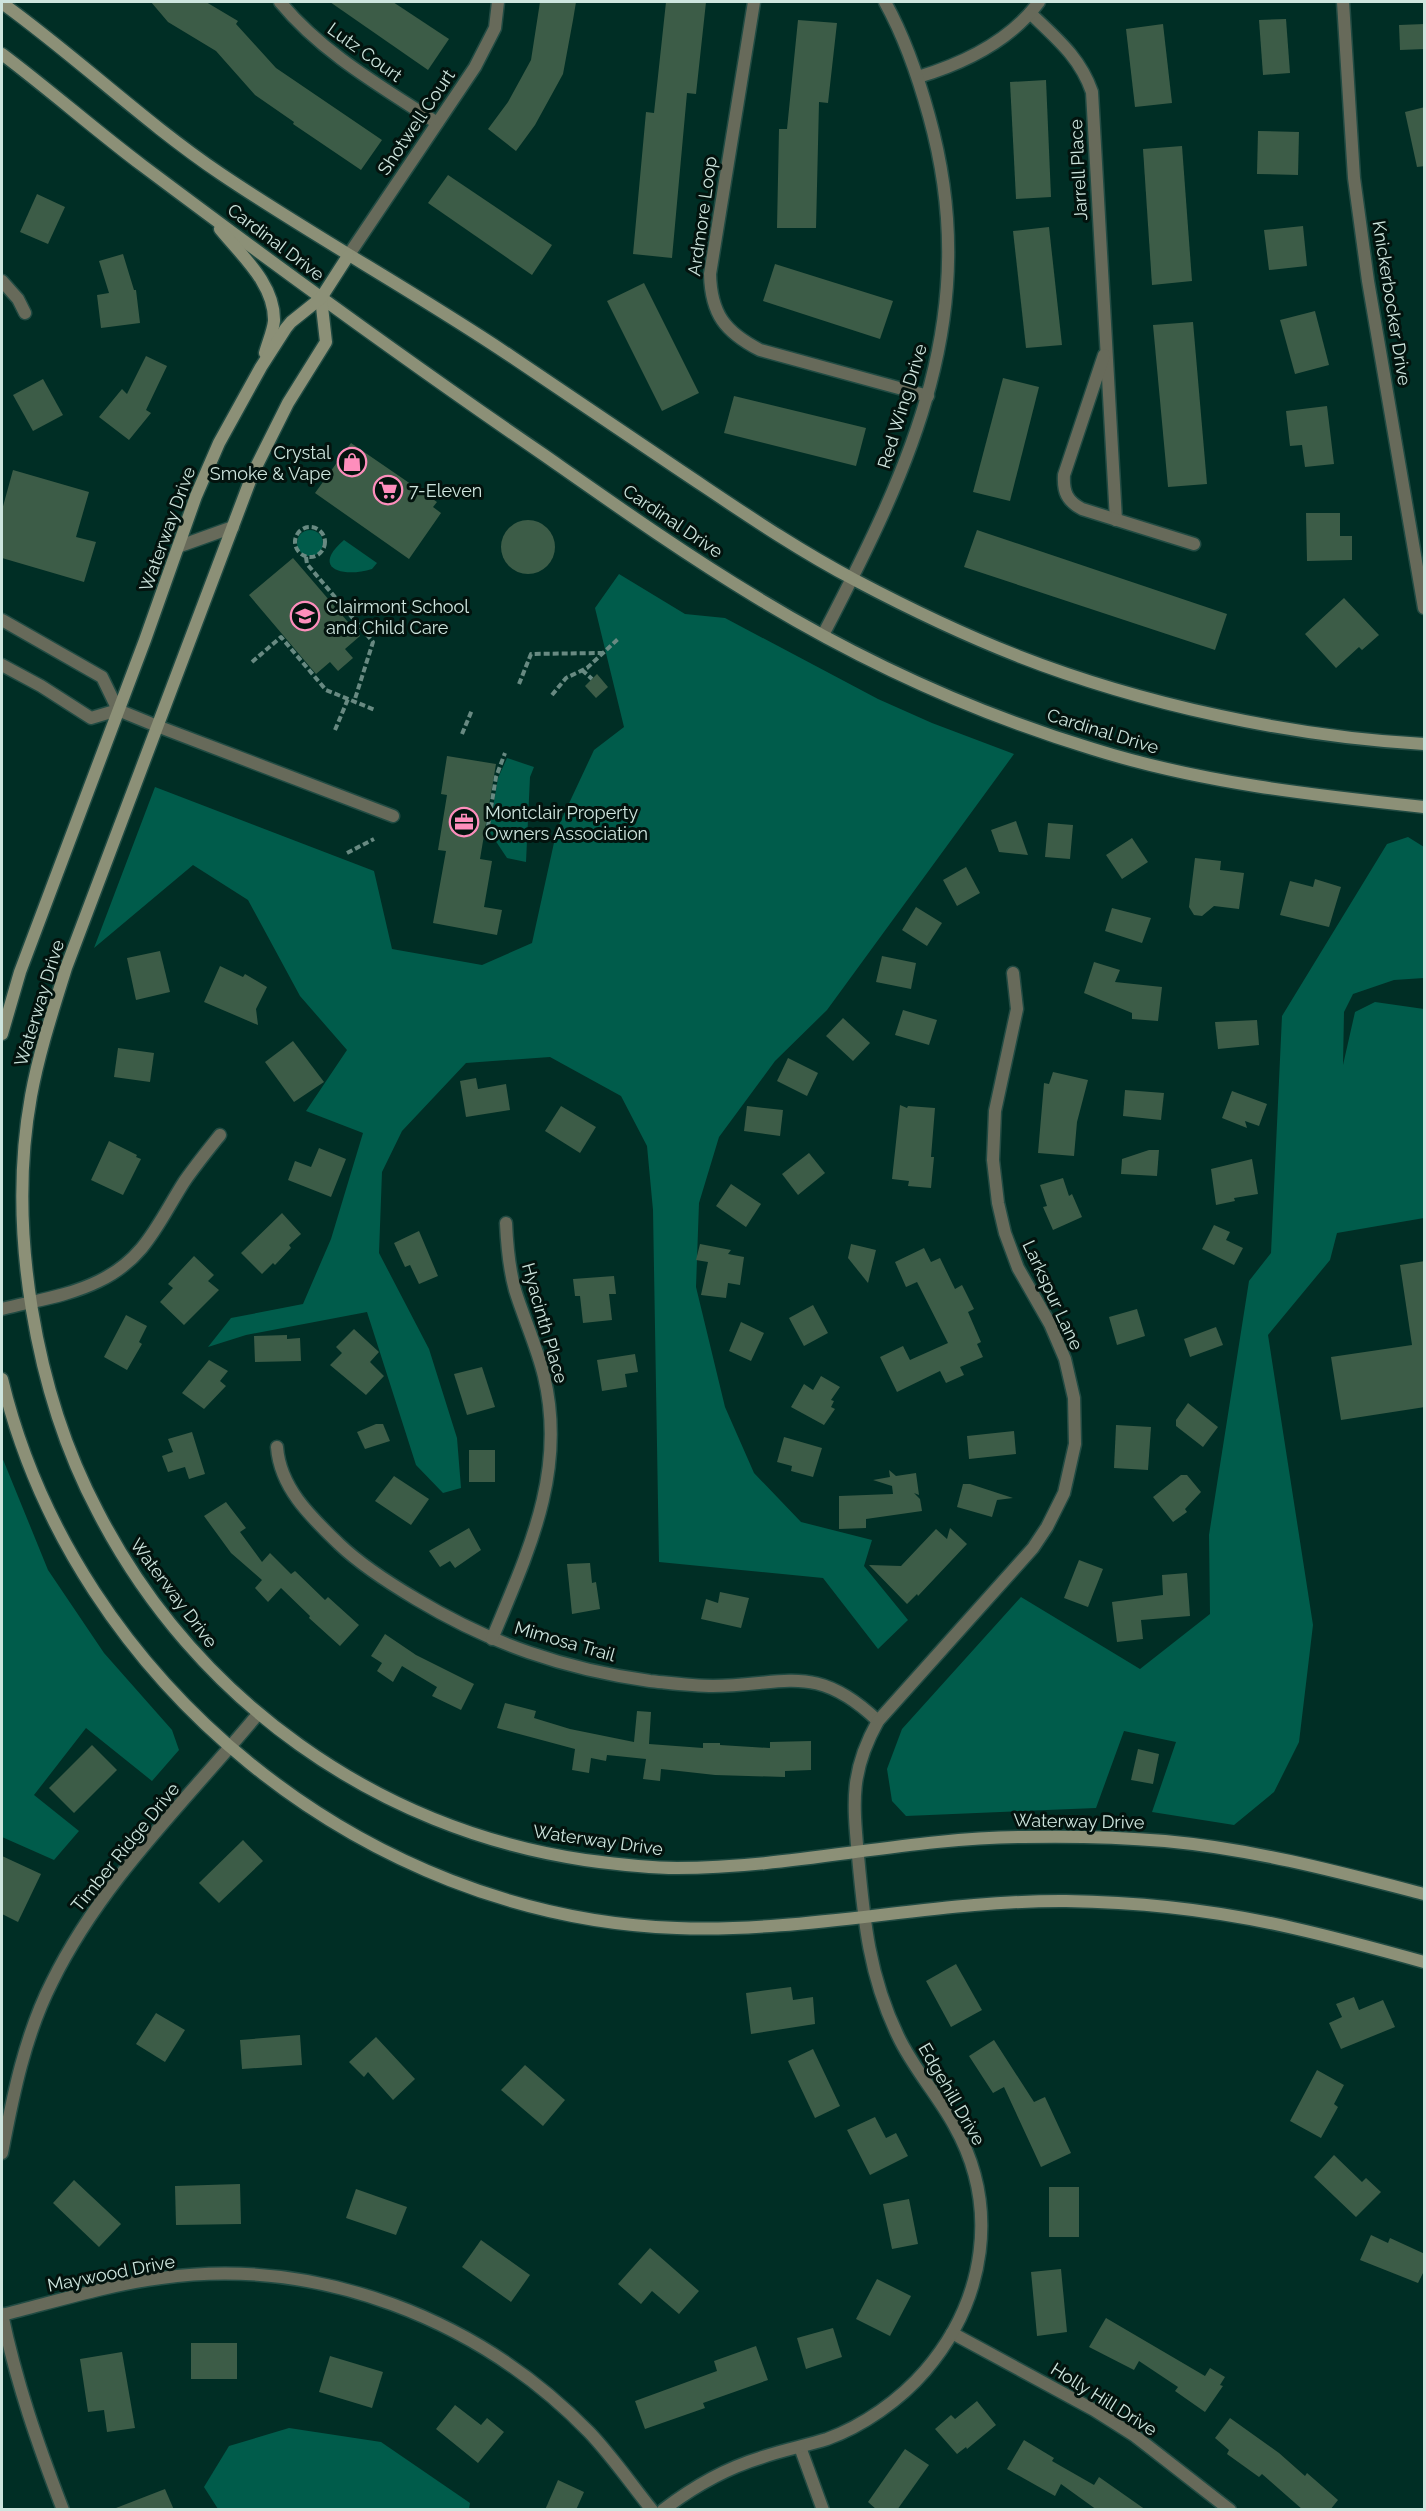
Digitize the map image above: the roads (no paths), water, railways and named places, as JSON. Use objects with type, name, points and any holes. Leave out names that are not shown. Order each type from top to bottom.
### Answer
[{"type":"main road","name":"Cardinal Drive","points":[[2,3],[125,103],[219,172],[348,256],[484,338],[766,529],[852,579],[955,630],[1021,657],[1110,686],[1193,709],[1279,726],[1387,742],[1425,744]]},
{"type":"main road","name":"Cardinal Drive","points":[[2,54],[139,164],[447,389],[655,532],[757,598],[823,635],[930,689],[1092,749],[1177,772],[1263,789],[1425,807]]},
{"type":"main road","points":[[206,212],[257,274],[271,302],[273,328],[261,367]]},
{"type":"main road","name":"Waterway Drive","points":[[2,1034],[20,972],[180,546],[196,496],[219,443],[261,367],[291,322],[321,298],[348,256]]},
{"type":"main road","name":"Waterway Drive","points":[[321,298],[326,342],[269,438],[233,527],[66,968],[46,1032],[31,1096],[23,1181],[25,1242],[31,1302],[51,1395],[64,1438],[86,1490],[112,1539],[142,1587],[183,1640],[222,1682],[258,1714],[318,1759],[357,1783],[430,1818],[518,1847],[619,1865],[673,1868],[727,1866],[946,1841],[1014,1837],[1100,1837],[1169,1841],[1267,1857],[1343,1872],[1425,1894]]},
{"type":"main road","points":[[2,1378],[8,1405],[31,1469],[58,1530],[77,1565],[104,1606],[142,1656],[192,1711],[230,1748],[276,1784],[355,1836],[440,1878],[507,1901],[554,1912],[613,1923],[674,1928],[735,1929],[802,1924],[864,1915],[994,1903],[1067,1901],[1141,1905],[1214,1913],[1292,1927],[1425,1962]]},
{"type":"street","name":"Lutz Court","points":[[279,2],[337,56],[437,123]]},
{"type":"street","name":"Shotwell Court","points":[[348,256],[487,46],[495,28],[498,2]]},
{"type":"street","name":"Ardmore Loop","points":[[754,2],[710,274],[711,293],[716,311],[726,327],[740,340],[760,350],[928,396]]},
{"type":"street","name":"Red Wing Drive","points":[[823,635],[881,521],[903,470],[928,396],[941,340],[947,290],[949,240],[945,190],[936,140],[918,77],[885,2]]},
{"type":"street","points":[[918,77],[974,56],[1005,36],[1039,2]]},
{"type":"street","name":"Knickerbocker Drive","points":[[1343,2],[1354,178],[1362,235],[1420,555],[1425,608]]},
{"type":"street","name":"Jarrell Place","points":[[1030,13],[1075,57],[1086,73],[1092,92],[1116,520]]},
{"type":"street","points":[[2,281],[18,299],[25,313]]},
{"type":"street","name":"Jarrell Place","points":[[1107,347],[1064,475],[1063,487],[1072,503],[1082,510],[1194,544]]},
{"type":"street","points":[[180,546],[233,527]]},
{"type":"street","points":[[2,620],[102,678],[118,710]]},
{"type":"street","points":[[2,665],[91,718],[118,710],[393,816]]},
{"type":"street","name":"Larkspur Lane","points":[[858,1851],[854,1797],[856,1771],[864,1745],[878,1721],[1033,1548],[1058,1508],[1073,1455],[1075,1413],[1065,1359],[1050,1324],[1018,1268],[1005,1233],[998,1203],[993,1160],[995,1112],[1017,1009],[1013,973]]},
{"type":"street","points":[[2,1309],[80,1290],[100,1281],[124,1265],[158,1229],[184,1182],[220,1135]]},
{"type":"street","name":"Hyacinth Place","points":[[492,1639],[534,1537],[545,1498],[550,1458],[551,1426],[544,1378],[534,1340],[513,1282],[509,1264],[506,1223]]},
{"type":"street","name":"Mimosa Trail","points":[[277,1447],[282,1473],[291,1492],[317,1523],[349,1554],[406,1593],[492,1639],[529,1654],[569,1665],[651,1681],[713,1686],[781,1680],[815,1683],[846,1695],[860,1704],[878,1721]]},
{"type":"street","name":"Timber Ridge Drive","points":[[2,2153],[12,2096],[29,2040],[50,1984],[67,1952],[93,1911],[130,1862],[258,1714]]},
{"type":"street","name":"Edgehill Drive","points":[[663,2510],[688,2491],[723,2472],[760,2458],[830,2438],[861,2423],[895,2399],[925,2371],[952,2333],[967,2300],[977,2268],[982,2237],[981,2206],[975,2175],[967,2151],[953,2123],[914,2066],[898,2036],[881,1995],[869,1954],[858,1851]]},
{"type":"street","name":"Maywood Drive","points":[[2,2314],[127,2284],[207,2274],[289,2278],[365,2294],[415,2312],[459,2334],[502,2360],[551,2398],[589,2433],[652,2510]]},
{"type":"street","points":[[2,2314],[14,2368],[35,2436],[63,2510]]},
{"type":"street","name":"Holly Hill Drive","points":[[952,2333],[1094,2410],[1135,2436],[1230,2510]]},
{"type":"street","points":[[800,2447],[823,2510]]},
{"type":"place","name":"Crystal Smoke & Vape","points":[[352,462]]},
{"type":"place","name":"7-Eleven","points":[[388,490]]},
{"type":"place","name":"Clairmont School and Child Care","points":[[305,616]]},
{"type":"place","name":"Montclair Property Owners Association","points":[[464,822]]}]
